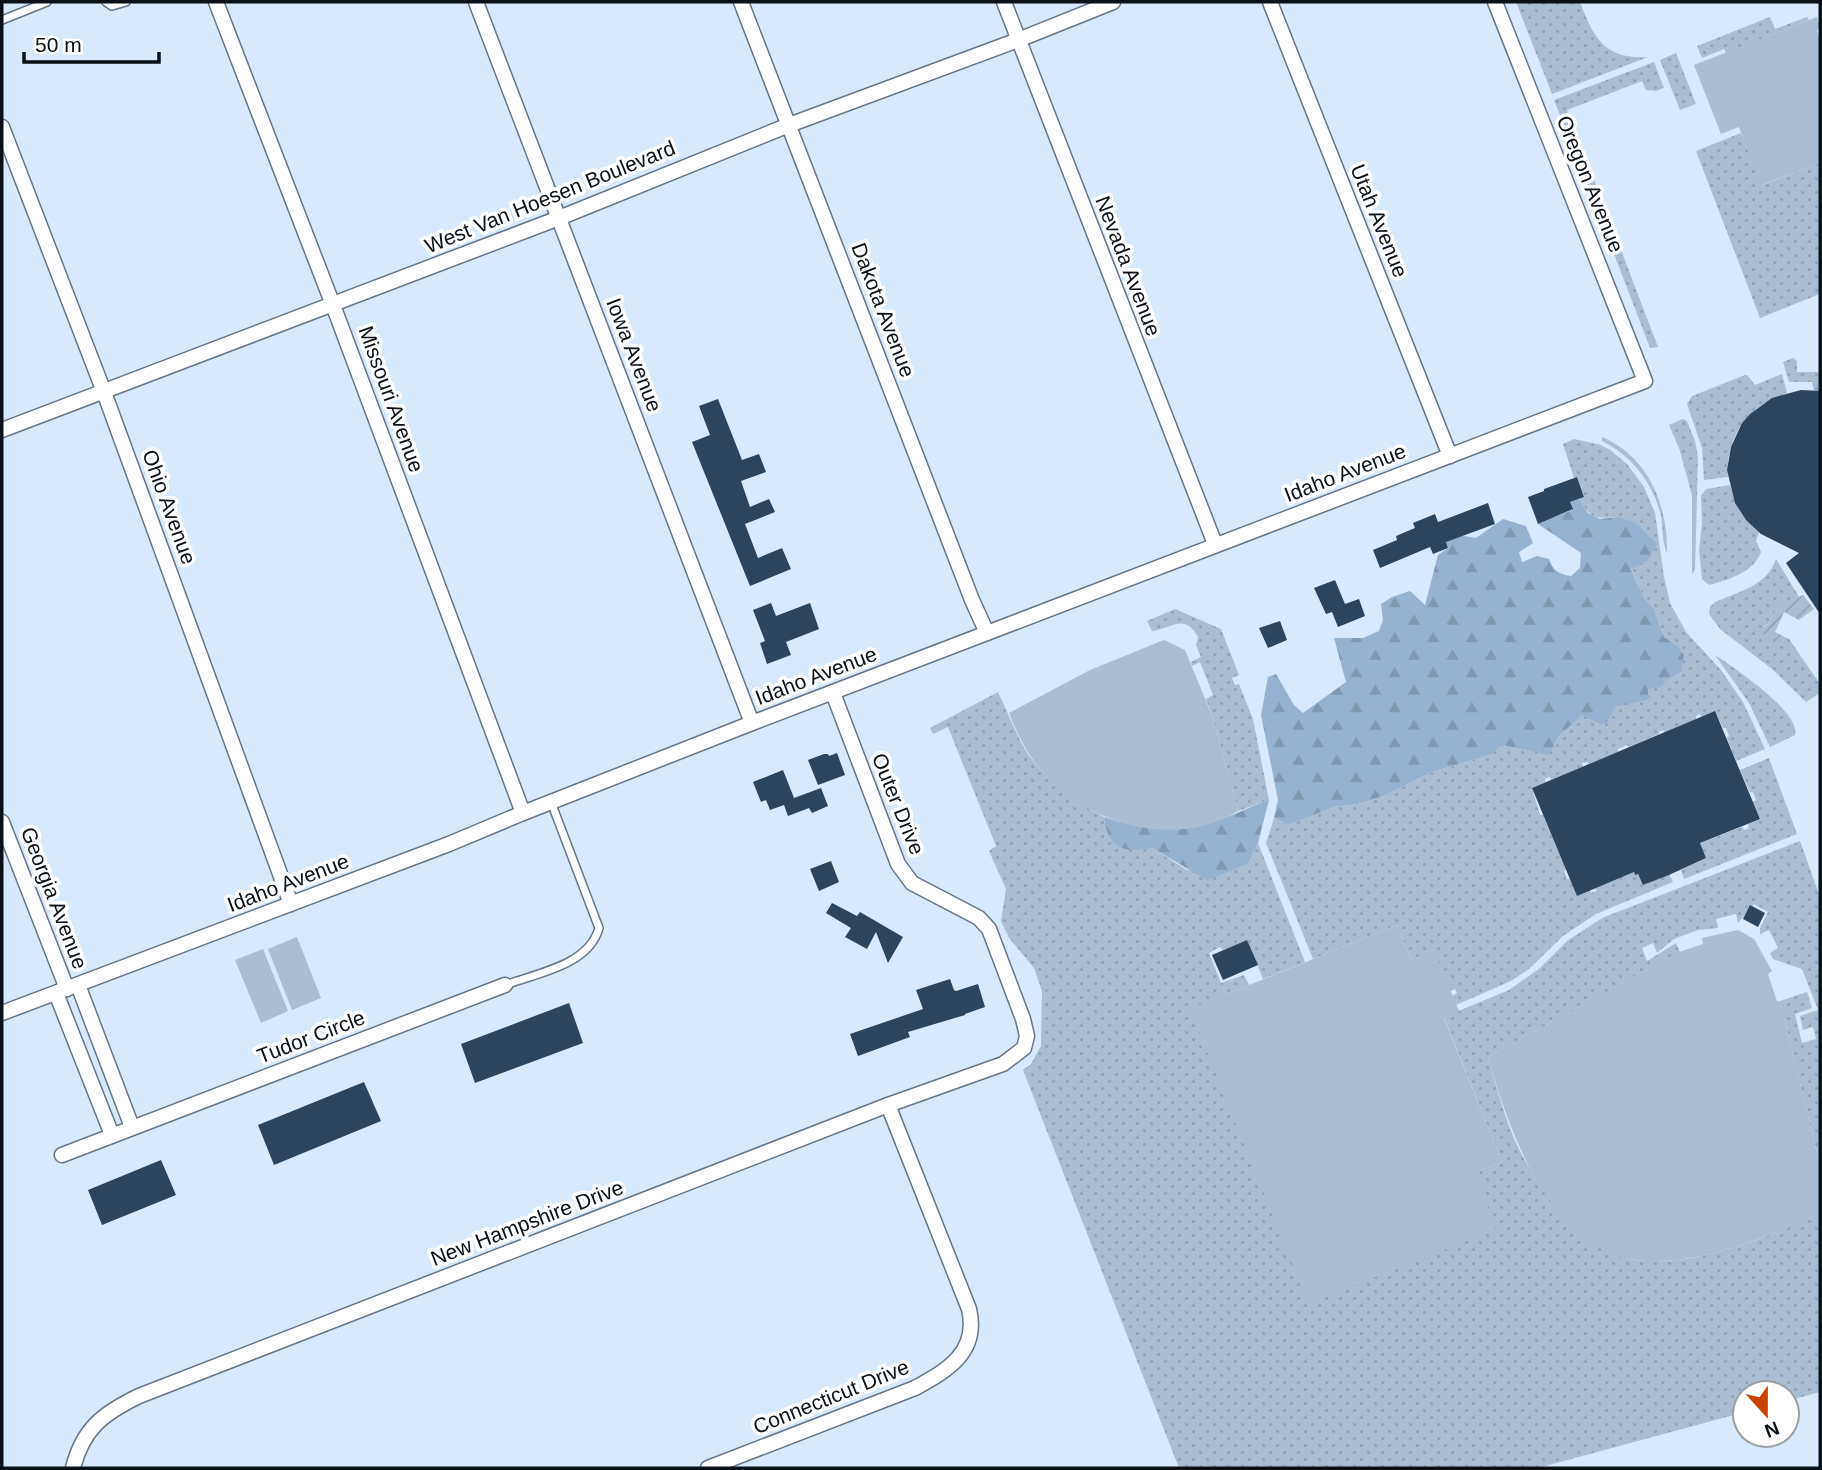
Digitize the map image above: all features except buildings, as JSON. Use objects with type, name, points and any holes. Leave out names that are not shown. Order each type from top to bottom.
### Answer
[{"type":"street","name":"Missouri Avenue","points":[[216,2],[333,305],[523,813]]},
{"type":"street","name":"Iowa Avenue","points":[[476,2],[752,723]]},
{"type":"street","name":"Dakota Avenue","points":[[741,2],[987,633]]},
{"type":"street","name":"Nevada Avenue","points":[[1004,2],[1215,544]]},
{"type":"street","name":"West Van Hoesen Boulevard","points":[[2,430],[559,218],[789,125],[1113,2]]},
{"type":"street","name":"Utah Avenue","points":[[1270,2],[1450,456]]},
{"type":"street","name":"Oregon Avenue","points":[[1495,2],[1645,381]]},
{"type":"street","name":"Ohio Avenue","points":[[2,127],[104,392],[291,904]]},
{"type":"street","name":"Idaho Avenue","points":[[2,1013],[449,845],[752,723],[1645,381]]},
{"type":"street","name":"Outer Drive","points":[[832,692],[898,864],[905,875],[912,883],[979,918],[989,929],[1023,1019],[1027,1036],[1024,1048]]},
{"type":"street","name":"Georgia Avenue","points":[[2,822],[67,989]]},
{"type":"street","name":"Tudor Circle","points":[[62,1155],[505,985]]},
{"type":"street","points":[[67,989],[132,1127]]},
{"type":"street","points":[[67,989],[112,1135]]},
{"type":"street","name":"New Hampshire Drive","points":[[73,1468],[77,1452],[98,1420],[113,1408],[139,1396],[888,1105],[1003,1064],[1024,1048]]},
{"type":"street","name":"Connecticut Drive","points":[[708,1468],[915,1388],[939,1375],[967,1346],[973,1325],[969,1309],[888,1105]]},
{"type":"lane","points":[[2,20],[47,2]]},
{"type":"lane","points":[[106,2],[112,6],[126,2]]},
{"type":"lane","points":[[505,985],[578,958],[590,948],[599,928],[551,802]]},
{"type":"shaded area","points":[[1516,2],[1580,2],[1590,26],[1603,44],[1621,55],[1648,57],[1552,94]]},
{"type":"shaded area","points":[[1770,17],[1775,29],[1807,17],[1809,20],[1726,53],[1724,49],[1702,58],[1697,46]]},
{"type":"shaded area","points":[[1817,17],[1820,26],[1817,31],[1820,40],[1820,163],[1761,185],[1739,127],[1721,134],[1694,65]]},
{"type":"shaded area","points":[[1676,53],[1696,104],[1680,110],[1660,60]]},
{"type":"shaded area","points":[[1654,62],[1664,88],[1646,90],[1642,81],[1567,110],[1605,208],[1597,211],[1554,100]]},
{"type":"shaded area","points":[[1741,133],[1762,185],[1820,163],[1820,294],[1760,318],[1696,151]]},
{"type":"shaded area","points":[[1615,234],[1658,347],[1650,348],[1611,246],[1609,238]]},
{"type":"shaded area","points":[[1793,358],[1797,361],[1797,372],[1820,372],[1820,392],[1814,391],[1812,382],[1789,382],[1783,362]]},
{"type":"shaded area","points":[[1782,374],[1787,393],[1765,403],[1740,427],[1731,446],[1728,477],[1704,480],[1702,448],[1687,404],[1692,396],[1745,375],[1755,385]]},
{"type":"shaded area","points":[[1683,419],[1687,421],[1695,441],[1698,457],[1695,570],[1692,574],[1692,495],[1679,448],[1669,425]]},
{"type":"shaded area","points":[[1602,437],[1632,457],[1652,485],[1664,518],[1667,553],[1658,504],[1647,482],[1632,462],[1602,441]]},
{"type":"shaded area","points":[[1574,439],[1601,445],[1610,450],[1627,464],[1644,487],[1655,513],[1670,603],[1686,632],[1721,670],[1743,702],[1765,749],[1736,761],[1726,728],[1723,728],[1715,712],[1702,717],[1700,714],[1696,719],[1664,733],[1663,730],[1629,747],[1627,745],[1618,749],[1618,752],[1588,764],[1582,763],[1583,767],[1551,780],[1550,777],[1545,779],[1545,782],[1532,788],[1540,815],[1543,815],[1566,869],[1564,871],[1567,879],[1570,879],[1577,895],[1590,890],[1591,893],[1597,891],[1595,888],[1634,872],[1635,875],[1638,874],[1643,885],[1669,874],[1673,882],[1596,914],[1563,936],[1529,969],[1511,981],[1456,1005],[1452,996],[1457,993],[1455,989],[1450,991],[1434,951],[1411,960],[1397,925],[1313,959],[1266,843],[1274,818],[1288,825],[1334,807],[1358,804],[1386,795],[1432,772],[1490,755],[1503,745],[1549,754],[1558,737],[1582,714],[1608,721],[1614,707],[1649,700],[1648,689],[1681,672],[1678,646],[1664,637],[1654,609],[1643,596],[1631,568],[1618,517],[1594,516],[1579,499],[1584,496],[1577,477],[1574,478],[1563,444]]},
{"type":"shaded area","points":[[1730,485],[1741,513],[1759,532],[1756,541],[1761,552],[1753,565],[1746,570],[1732,578],[1709,585],[1702,579],[1699,550],[1701,496],[1706,489]]},
{"type":"shaded area","points":[[1776,559],[1799,597],[1779,605],[1764,626],[1769,636],[1781,645],[1785,637],[1789,639],[1820,684],[1820,693],[1806,702],[1772,669],[1720,629],[1709,614],[1710,607],[1715,602],[1759,582],[1772,568]]},
{"type":"shaded area","points":[[1803,595],[1814,609],[1799,620],[1784,612],[1775,632],[1785,637],[1781,645],[1770,639],[1771,636],[1765,636],[1762,628],[1768,624],[1779,605]]},
{"type":"shaded area","points":[[1175,609],[1221,629],[1239,675],[1232,678],[1235,685],[1239,684],[1253,719],[1269,800],[1238,811],[1206,699],[1213,695],[1200,662],[1192,666],[1191,662],[1201,657],[1196,645],[1198,637],[1188,625],[1177,624],[1152,631],[1147,621]]},
{"type":"shaded area","points":[[1164,640],[1185,650],[1213,718],[1238,811],[1213,823],[1186,829],[1139,827],[1095,812],[1075,800],[1056,786],[1035,763],[1009,713],[1090,670]]},
{"type":"shaded area","points":[[1715,655],[1764,691],[1788,714],[1794,725],[1795,735],[1770,747],[1749,703]]},
{"type":"shaded area","points":[[998,692],[1021,742],[1037,766],[1056,786],[1104,817],[1109,834],[1119,845],[1134,850],[1152,848],[1187,870],[1248,864],[1258,843],[1305,962],[1263,979],[1247,940],[1223,950],[1220,947],[1209,953],[1221,983],[1244,975],[1249,985],[1191,1009],[1479,1171],[1502,1162],[1444,1017],[1509,990],[1539,969],[1567,941],[1602,918],[1800,841],[1820,897],[1820,1165],[1780,1001],[1807,992],[1812,1008],[1795,1014],[1802,1043],[1816,1039],[1813,1027],[1803,1030],[1800,1016],[1818,1010],[1802,969],[1773,959],[1770,953],[1778,948],[1769,930],[1760,934],[1768,912],[1754,904],[1738,923],[1736,914],[1716,919],[1718,928],[1698,930],[1674,939],[1657,953],[1653,943],[1642,948],[1647,961],[1676,943],[1680,952],[1488,1057],[1512,1132],[1534,1175],[1577,1230],[1615,1255],[1647,1261],[1692,1258],[1736,1247],[1820,1214],[1820,1392],[1801,1397],[1801,1379],[1731,1379],[1731,1416],[1538,1468],[1179,1468],[1023,1070],[1031,1064],[1041,1046],[1042,991],[1034,968],[1009,938],[1001,921],[1006,889],[989,851],[996,846],[948,727],[933,734],[930,728]]},
{"type":"shaded area","points":[[1769,758],[1797,834],[1684,879],[1681,870],[1706,858],[1700,843],[1742,827],[1744,830],[1749,828],[1748,824],[1760,819],[1753,802],[1756,800],[1753,792],[1750,792],[1740,770]]},
{"type":"shaded area","points":[[1397,925],[1411,960],[1434,950],[1459,1011],[1444,1018],[1502,1162],[1479,1171],[1486,1189],[1482,1191],[1496,1229],[1308,1304],[1190,1009]]},
{"type":"shaded area","points":[[1738,930],[1754,939],[1772,971],[1768,974],[1777,1001],[1780,1001],[1820,1165],[1820,1214],[1736,1247],[1692,1258],[1647,1261],[1614,1254],[1585,1238],[1561,1215],[1540,1186],[1508,1120],[1488,1057],[1679,952],[1703,944],[1702,938]]},
{"type":"shaded area","points":[[297,937],[321,998],[292,1010],[268,949]]},
{"type":"shaded area","points":[[263,949],[288,1011],[261,1023],[235,960]]},
{"type":"green space","points":[[1579,499],[1588,513],[1600,519],[1618,517],[1636,523],[1657,544],[1647,561],[1631,569],[1643,596],[1654,609],[1664,637],[1678,646],[1684,655],[1681,672],[1665,681],[1661,687],[1648,689],[1649,700],[1615,707],[1608,721],[1601,725],[1582,715],[1558,737],[1549,755],[1503,745],[1490,755],[1432,772],[1386,795],[1358,804],[1334,807],[1288,825],[1274,818],[1278,800],[1261,715],[1268,677],[1276,674],[1294,705],[1303,713],[1346,682],[1334,638],[1363,638],[1379,631],[1383,620],[1381,604],[1392,597],[1410,591],[1425,605],[1438,555],[1448,548],[1443,530],[1457,528],[1463,536],[1476,538],[1503,519],[1526,526],[1533,543],[1519,552],[1522,562],[1537,556],[1549,559],[1557,571],[1571,576],[1580,568],[1581,553],[1538,524],[1572,510],[1570,502]]},
{"type":"green space","points":[[1269,800],[1258,843],[1248,864],[1207,880],[1152,848],[1134,850],[1119,846],[1109,836],[1104,817],[1142,827],[1181,829],[1215,822]]}]
